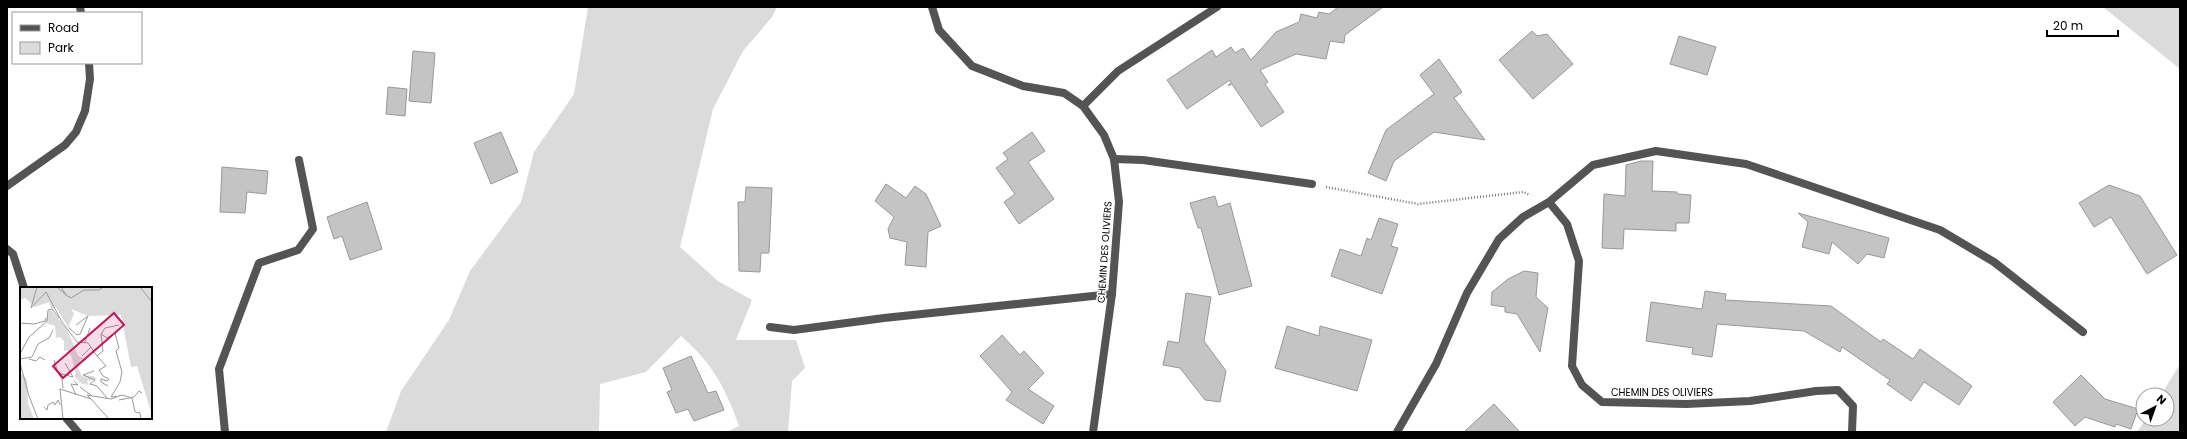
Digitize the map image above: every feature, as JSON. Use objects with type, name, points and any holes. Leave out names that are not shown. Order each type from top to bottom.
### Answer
[{"type":"street","name":"CHEMIN DES OLIVIERS","points":[[932,7],[939,30],[972,66],[1023,86],[1064,93],[1083,106],[1104,135],[1114,159],[1119,202],[1112,294],[1093,432]]},
{"type":"street","points":[[1083,106],[1118,72],[1218,7]]},
{"type":"street","points":[[7,186],[65,145],[76,132],[85,111],[90,79],[89,64]]},
{"type":"street","points":[[1397,432],[1436,364],[1467,293],[1499,239],[1523,217],[1549,202],[1593,165],[1656,151],[1746,164],[1940,230],[1994,262],[2083,332]]},
{"type":"street","points":[[1114,159],[1143,160],[1312,184]]},
{"type":"street","points":[[225,432],[219,369],[259,263],[298,250],[313,229],[299,160]]},
{"type":"street","name":"CHEMIN DES OLIVIERS","points":[[1549,202],[1567,224],[1579,261],[1572,366],[1582,385],[1602,402],[1686,404],[1750,400],[1816,391],[1838,390],[1853,406],[1852,432]]},
{"type":"street","points":[[7,249],[13,254],[24,287]]},
{"type":"street","points":[[770,327],[794,330],[884,318],[1112,294]]},
{"type":"street","points":[[67,419],[78,432]]},
{"type":"path","points":[[1312,184],[1418,204],[1523,192],[1549,202]]},
{"type":"green space","points":[[588,7],[777,7],[772,17],[743,51],[713,109],[680,247],[718,281],[752,300],[736,340],[796,340],[805,368],[792,381],[788,432],[727,432],[739,426],[729,399],[710,366],[681,336],[646,372],[600,384],[599,432],[386,432],[401,391],[449,320],[470,271],[521,202],[534,152],[574,94]]},
{"type":"green space","points":[[2103,7],[2180,7],[2180,69]]},
{"type":"green space","points":[[2180,364],[2180,432],[2137,432],[2140,427],[2175,427],[2175,387],[2166,387]]},
{"type":"building","points":[[1338,7],[1383,7],[1345,35],[1344,43],[1330,41],[1326,59],[1296,54],[1260,70],[1268,82],[1265,84],[1284,112],[1261,127],[1232,84],[1228,86],[1231,82],[1230,80],[1187,109],[1167,80],[1212,50],[1216,57],[1231,47],[1235,53],[1243,48],[1251,60],[1276,32],[1299,22],[1301,14],[1317,18],[1319,12],[1329,14]]},
{"type":"building","points":[[1532,31],[1537,36],[1547,34],[1573,64],[1533,99],[1499,60]]},
{"type":"building","points":[[1679,36],[1716,47],[1707,75],[1670,64]]},
{"type":"building","points":[[413,51],[435,53],[431,103],[409,101]]},
{"type":"building","points":[[1439,59],[1462,92],[1454,98],[1485,140],[1434,132],[1394,161],[1386,181],[1368,173],[1386,130],[1434,94],[1420,75]]},
{"type":"building","points":[[388,87],[407,89],[405,116],[386,114]]},
{"type":"building","points":[[501,132],[518,172],[491,184],[474,143]]},
{"type":"building","points":[[1032,132],[1045,151],[1028,162],[1054,199],[1019,224],[1004,202],[1015,194],[996,168],[1008,159],[1003,153]]},
{"type":"building","points":[[1641,161],[1653,161],[1652,191],[1677,192],[1677,194],[1691,195],[1689,223],[1676,223],[1676,231],[1624,229],[1623,249],[1602,248],[1604,194],[1625,196],[1626,165]]},
{"type":"building","points":[[222,167],[268,171],[266,194],[247,192],[245,213],[220,212]]},
{"type":"building","points":[[886,184],[906,198],[915,186],[926,194],[941,226],[928,232],[926,267],[905,265],[907,242],[890,238],[888,229],[894,217],[875,201]]},
{"type":"building","points":[[2109,185],[2140,196],[2177,255],[2147,274],[2111,217],[2094,227],[2079,203]]},
{"type":"building","points":[[746,187],[772,188],[769,253],[761,253],[760,272],[739,271],[738,202],[745,202]]},
{"type":"building","points":[[1215,196],[1218,207],[1230,203],[1252,286],[1219,295],[1201,228],[1198,228],[1190,203]]},
{"type":"building","points":[[367,202],[382,249],[350,260],[342,236],[334,239],[327,217]]},
{"type":"building","points":[[1798,213],[1889,238],[1884,258],[1867,254],[1858,264],[1832,242],[1829,254],[1802,247],[1808,222]]},
{"type":"building","points":[[1379,218],[1398,224],[1391,246],[1398,248],[1382,294],[1331,276],[1340,249],[1361,256],[1367,238],[1371,240]]},
{"type":"building","points":[[1524,271],[1538,273],[1536,297],[1548,308],[1540,352],[1517,314],[1505,312],[1505,307],[1491,305],[1492,292],[1508,279]]},
{"type":"building","points":[[1705,291],[1726,294],[1725,300],[1831,306],[1881,342],[1883,339],[1913,359],[1920,349],[1972,386],[1959,405],[1924,382],[1911,401],[1887,384],[1890,380],[1842,347],[1840,352],[1804,331],[1717,324],[1712,357],[1692,354],[1693,348],[1646,341],[1651,302],[1702,309]]},
{"type":"building","points":[[1186,293],[1211,297],[1204,341],[1226,371],[1220,402],[1205,400],[1180,368],[1163,365],[1168,341],[1179,343]]},
{"type":"building","points":[[1287,326],[1319,336],[1320,326],[1372,340],[1357,391],[1275,368]]},
{"type":"building","points":[[1002,335],[1020,355],[1024,351],[1044,373],[1028,389],[1054,406],[1043,424],[1006,400],[1012,392],[980,356]]},
{"type":"building","points":[[691,356],[708,393],[716,391],[724,410],[694,421],[688,409],[676,413],[667,392],[672,390],[663,368]]},
{"type":"building","points":[[2081,375],[2105,399],[2135,408],[2135,418],[2131,429],[2116,424],[2115,427],[2085,417],[2075,426],[2053,402]]},
{"type":"building","points":[[1494,404],[1520,432],[1464,432]]}]
